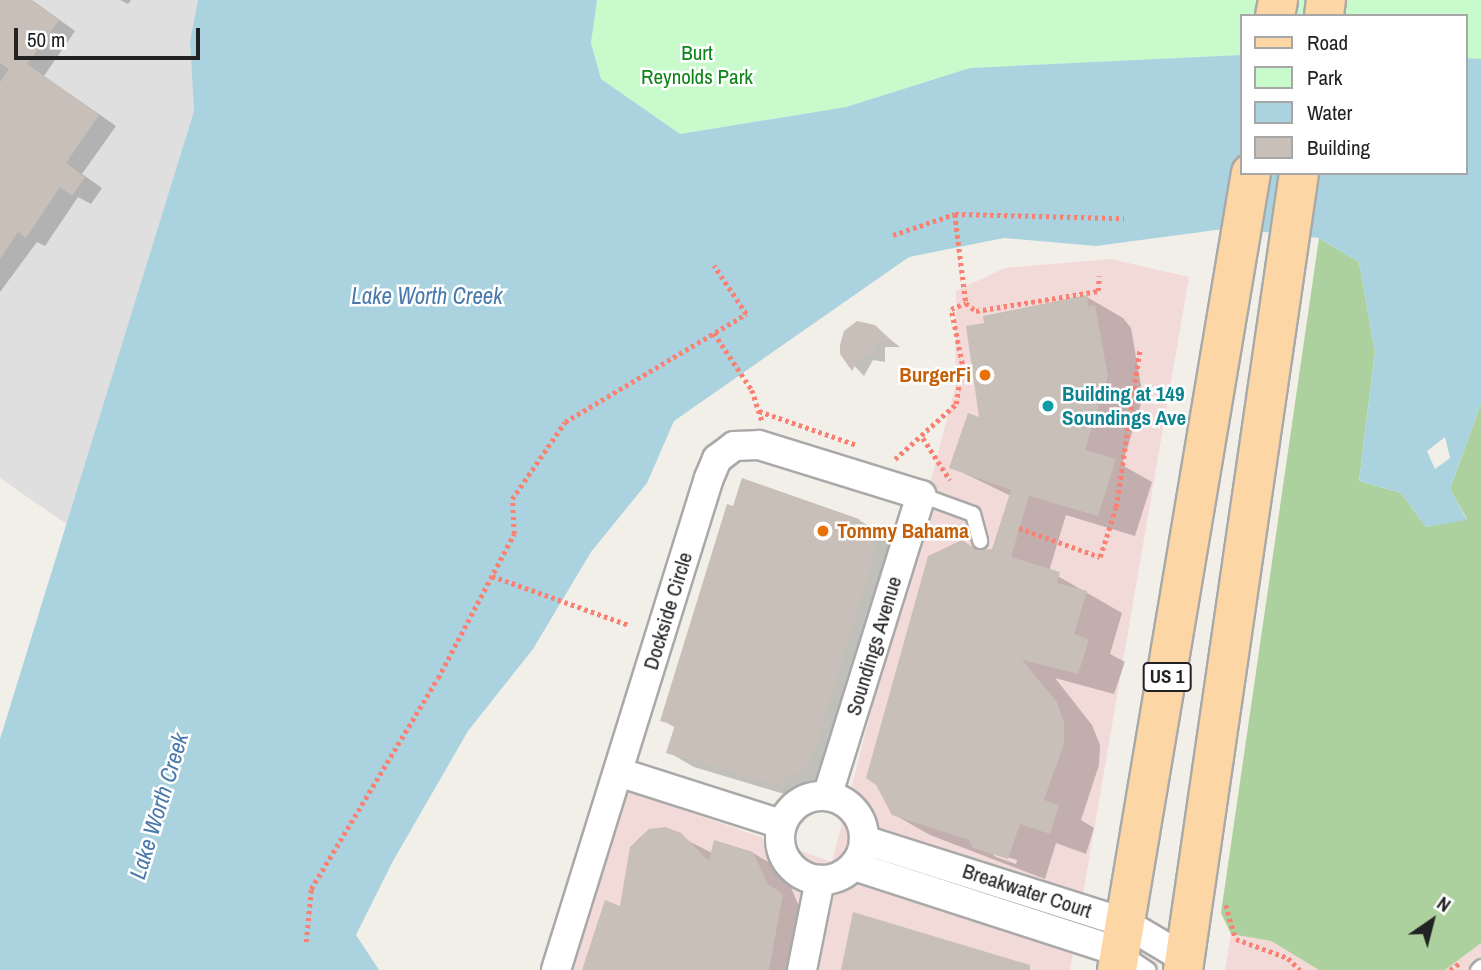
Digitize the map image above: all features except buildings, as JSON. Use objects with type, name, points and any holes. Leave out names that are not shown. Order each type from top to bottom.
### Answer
[{"type":"main road","name":"US 1","points":[[1154,958],[1251,175]]},
{"type":"main road","name":"US 1","points":[[1154,958],[1286,261],[1299,175]]},
{"type":"street","name":"Dockside Circle","points":[[556,970],[709,478],[724,453],[734,446],[760,445],[921,495]]},
{"type":"street","name":"Soundings Avenue","points":[[827,796],[921,495]]},
{"type":"street","points":[[618,772],[781,824]]},
{"type":"street","points":[[827,796],[857,814],[859,853],[843,875],[820,880],[800,875],[789,865],[779,838],[781,824],[798,803],[827,796]]},
{"type":"street","name":"Breakwater Court","points":[[859,853],[1154,958]]},
{"type":"street","points":[[802,970],[820,880]]},
{"type":"lane","points":[[921,495],[973,514],[980,541]]},
{"type":"path","points":[[954,214],[966,303],[976,312],[1098,291],[1099,276]]},
{"type":"path","points":[[892,235],[954,214],[1124,218]]},
{"type":"path","points":[[306,942],[311,889],[438,678],[514,534],[512,499],[565,422],[746,314],[714,266]]},
{"type":"path","points":[[884,455],[896,459],[923,438],[956,404],[962,363],[951,309],[966,303]]},
{"type":"path","points":[[714,333],[752,390],[764,424]]},
{"type":"path","points":[[1019,528],[1100,557],[1116,508],[1140,348]]},
{"type":"path","points":[[759,411],[871,450]]},
{"type":"path","points":[[923,438],[950,480]]},
{"type":"path","points":[[492,576],[524,592],[629,625]]},
{"type":"path","points":[[1226,905],[1236,939],[1288,958],[1300,970]]},
{"type":"shaded area","points":[[0,0],[198,0],[190,41],[194,111],[69,526],[0,478]]},
{"type":"shaded area","points":[[1111,259],[1189,277],[1070,970],[543,970],[598,780],[832,862],[955,388],[956,291],[1005,268]]},
{"type":"shaded area","points":[[1231,934],[1271,941],[1319,970],[1225,970]]},
{"type":"shaded area","points":[[1481,934],[1481,970],[1439,970]]},
{"type":"green space","name":"Burt Reynolds Park","points":[[597,0],[1481,0],[1481,59],[1467,58],[1467,14],[1240,14],[1240,55],[970,68],[846,107],[680,134],[601,79],[591,43]]},
{"type":"green space","points":[[1319,238],[1359,262],[1375,352],[1359,481],[1401,493],[1426,527],[1467,519],[1450,489],[1481,403],[1481,943],[1445,970],[1319,970],[1271,941],[1231,934],[1221,913]]},
{"type":"water","name":"Lake Worth Creek","points":[[198,0],[597,0],[591,43],[601,79],[680,134],[846,107],[970,68],[1240,55],[1240,175],[1467,175],[1467,58],[1481,59],[1481,403],[1450,489],[1467,520],[1426,527],[1401,493],[1359,481],[1375,352],[1359,262],[1319,238],[1231,228],[1096,246],[1004,238],[909,257],[674,421],[647,483],[591,552],[533,649],[468,731],[393,861],[356,935],[379,970],[0,970],[0,739],[194,111],[190,41]],"holes":[[[1445,437],[1450,458],[1435,469],[1427,451]]]},
{"type":"place","name":"BurgerFi","points":[[985,375]]},
{"type":"place","name":"Building at 149 Soundings Ave","points":[[1048,406]]},
{"type":"place","name":"Tommy Bahama","points":[[823,531]]}]
